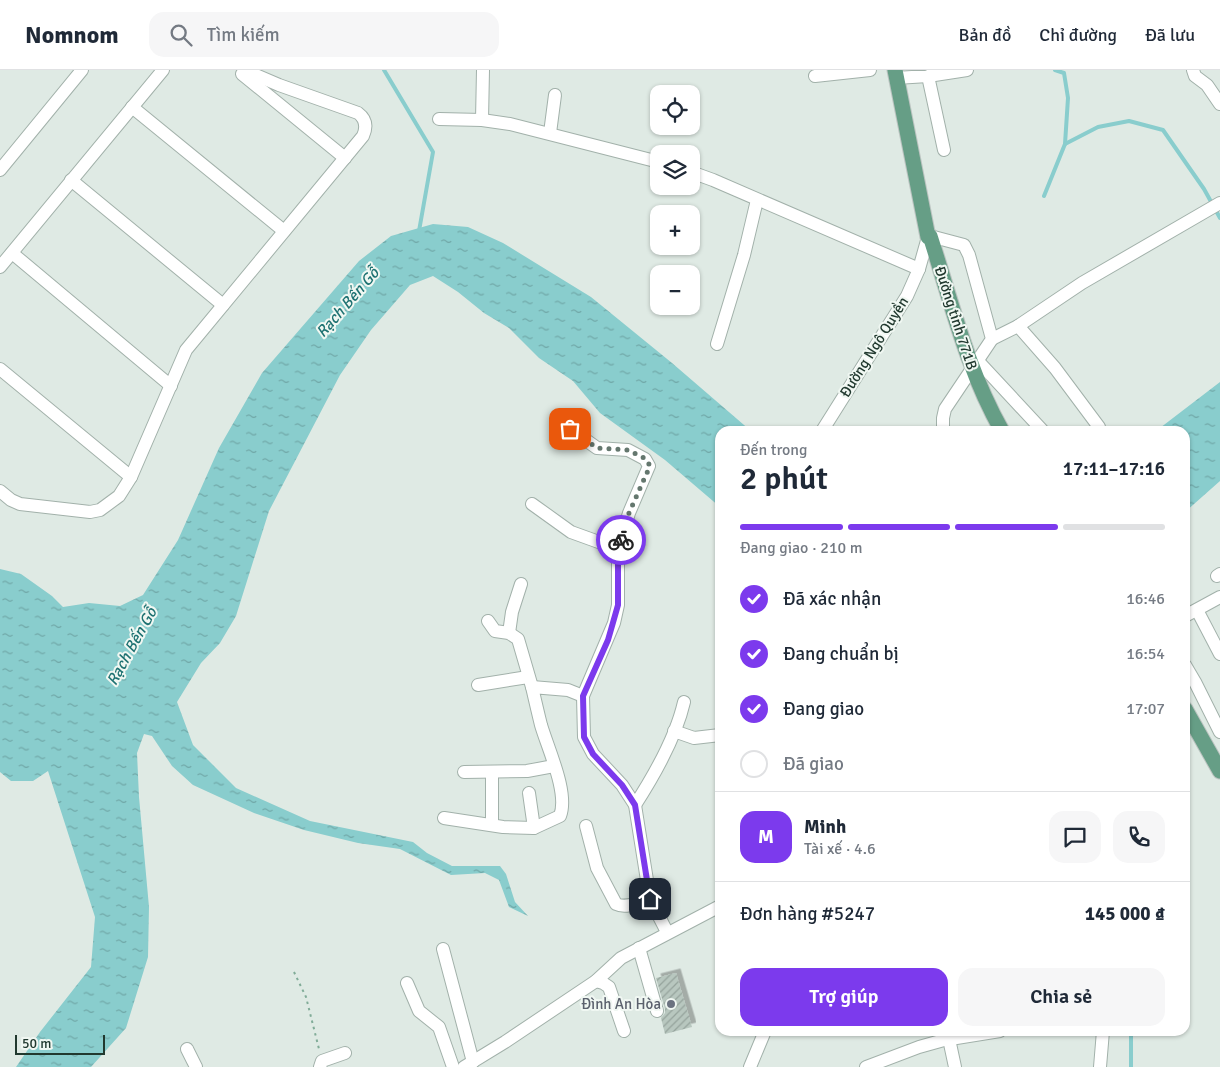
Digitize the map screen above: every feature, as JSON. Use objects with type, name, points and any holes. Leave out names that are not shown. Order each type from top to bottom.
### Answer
[{"type":"main road","points":[[895,74],[929,237]]},
{"type":"main road","name":"Đường tỉnh 771B","points":[[929,237],[959,332],[974,364],[988,407],[999,426]]},
{"type":"main road","points":[[1190,718],[1220,771]]},
{"type":"street","points":[[0,170],[82,70]]},
{"type":"street","points":[[0,267],[163,70]]},
{"type":"street","points":[[238,70],[345,158]]},
{"type":"street","points":[[0,491],[11,500],[20,504],[84,512],[95,511],[105,507],[114,500],[131,477],[186,350],[366,130],[366,123],[361,115],[244,70]]},
{"type":"street","points":[[482,120],[483,70]]},
{"type":"street","points":[[815,76],[870,70]]},
{"type":"street","points":[[895,74],[928,76],[967,70]]},
{"type":"street","points":[[1193,70],[1195,76],[1207,85],[1220,104]]},
{"type":"street","points":[[928,76],[944,150]]},
{"type":"street","points":[[550,133],[555,94]]},
{"type":"street","points":[[132,107],[284,231]]},
{"type":"street","points":[[439,119],[482,120],[510,124],[650,160]]},
{"type":"street","points":[[700,175],[919,269]]},
{"type":"street","points":[[72,180],[223,305]]},
{"type":"street","points":[[717,344],[744,255],[757,200]]},
{"type":"street","points":[[943,426],[945,408],[992,339],[1018,326],[1082,282],[1220,203]]},
{"type":"street","points":[[929,237],[964,245],[970,255],[992,339]]},
{"type":"street","name":"Đường tỉnh 771B","points":[[919,269],[929,237]]},
{"type":"street","points":[[12,253],[170,386]]},
{"type":"street","name":"Đường Ngô Quyền","points":[[825,426],[907,296],[919,269]]},
{"type":"street","points":[[1018,326],[1055,368],[1098,426]]},
{"type":"street","points":[[974,364],[1038,426]]},
{"type":"street","points":[[0,369],[131,477]]},
{"type":"street","points":[[559,421],[597,448],[628,450],[641,456],[650,466],[629,513],[618,549],[618,605],[608,640],[583,696],[584,737],[588,747],[622,785],[635,805],[650,899],[668,932]]},
{"type":"street","points":[[532,504],[572,532],[618,549]]},
{"type":"street","points":[[508,633],[512,612],[522,584]]},
{"type":"street","points":[[1190,614],[1220,597]]},
{"type":"street","points":[[1197,610],[1220,654]]},
{"type":"street","points":[[444,818],[492,825],[534,828],[560,816],[563,809],[559,783],[518,640],[508,633],[495,631],[488,621]]},
{"type":"street","points":[[1190,674],[1220,732]]},
{"type":"street","points":[[478,685],[530,682],[568,690],[583,696]]},
{"type":"street","points":[[635,805],[652,779],[681,716],[684,702]]},
{"type":"street","points":[[674,730],[694,738],[715,736]]},
{"type":"street","points":[[464,772],[527,771],[554,766]]},
{"type":"street","points":[[492,772],[492,825]]},
{"type":"street","points":[[529,793],[534,828]]},
{"type":"street","points":[[586,826],[597,868],[616,904],[621,906],[650,899]]},
{"type":"street","points":[[443,949],[468,1064],[505,1042],[596,981],[621,958],[715,908]]},
{"type":"street","points":[[639,948],[657,1011]]},
{"type":"street","points":[[596,981],[603,983],[609,988],[624,1031]]},
{"type":"street","points":[[407,983],[419,1011],[439,1027],[453,1067]]},
{"type":"street","points":[[750,1067],[763,1036]]},
{"type":"street","points":[[1100,1067],[1103,1036]]},
{"type":"street","points":[[866,1067],[946,1037],[954,1067]]},
{"type":"street","points":[[187,1048],[196,1067]]},
{"type":"street","points":[[321,1064],[344,1053]]},
{"type":"path","points":[[294,972],[306,997],[321,1064]]},
{"type":"water","name":"Rạch Bến Gỗ","points":[[433,224],[468,227],[503,243],[591,297],[672,363],[745,426],[715,426],[715,503],[665,460],[600,413],[573,381],[539,358],[509,328],[484,313],[458,292],[433,276],[410,285],[371,330],[340,375],[269,511],[236,616],[220,643],[201,663],[177,702],[193,745],[236,788],[310,821],[413,842],[427,853],[452,866],[500,866],[506,874],[515,902],[528,916],[509,907],[499,880],[485,873],[451,875],[400,849],[358,843],[304,830],[254,813],[193,785],[172,766],[152,736],[144,734],[137,753],[149,907],[148,957],[126,1028],[91,1067],[16,1067],[40,1032],[91,967],[95,917],[48,771],[33,781],[11,781],[0,772],[0,569],[21,574],[52,596],[63,607],[89,603],[120,606],[143,595],[178,540],[219,448],[262,373],[359,261],[391,236]]},
{"type":"water","points":[[1220,382],[1220,481],[1190,508],[1190,426],[1163,426]]},
{"type":"building","name":"Đình An Hòa","points":[[676,973],[692,1027],[665,1034],[661,1018],[665,1013],[665,1009],[656,978]]},
{"type":"waterway","points":[[384,70],[433,152],[419,231]]},
{"type":"waterway","points":[[1055,70],[1064,73],[1068,98],[1065,144]]},
{"type":"waterway","points":[[1044,196],[1065,144],[1098,127],[1129,121],[1163,130],[1204,189],[1220,218]]},
{"type":"waterway","points":[[1131,1036],[1131,1067]]},
{"type":"way so far","points":[[570,429],[580,438],[597,448],[628,450],[646,459],[650,466],[629,513],[621,540]]},
{"type":"place","name":"Đình An Hòa","points":[[671,1004]]},
{"type":"route","points":[[621,540],[618,549],[618,605],[608,640],[583,696],[584,737],[593,754],[622,785],[635,805],[650,899]]}]
